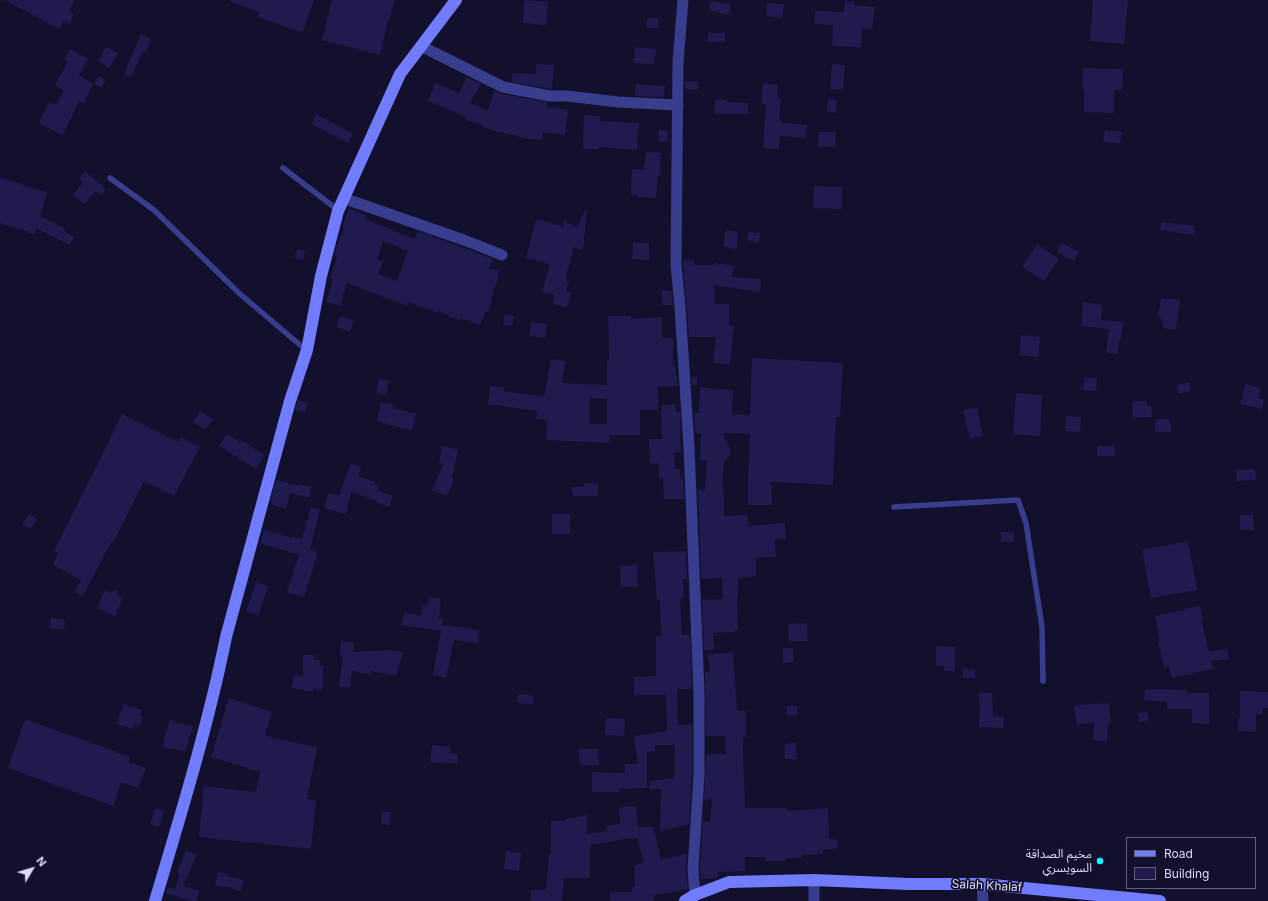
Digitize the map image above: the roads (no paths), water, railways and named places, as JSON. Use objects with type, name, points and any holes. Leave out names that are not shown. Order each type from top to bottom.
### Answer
[{"type":"street","points":[[155,901],[219,673],[226,637],[290,401],[307,350],[321,276],[338,211],[400,74],[456,0]]},
{"type":"street","points":[[683,0],[678,62],[676,264],[689,447],[699,693],[699,775],[690,898]]},
{"type":"street","points":[[421,46],[503,87],[550,96],[567,96],[618,102],[678,105]]},
{"type":"street","points":[[344,198],[464,240],[502,255]]},
{"type":"street","points":[[814,880],[814,901]]},
{"type":"street","name":"Salah Khalaf","points":[[690,898],[729,882],[814,880],[908,884],[982,884],[1071,896],[1160,901]]},
{"type":"street","points":[[982,884],[983,901]]},
{"type":"lane","points":[[283,168],[338,211]]},
{"type":"lane","points":[[110,178],[154,210],[240,294],[307,350]]},
{"type":"lane","points":[[894,507],[1018,500],[1026,523],[1042,627],[1043,681]]},
{"type":"place","name":"مخيم الصداقة السويسري","points":[[1100,861]]}]
